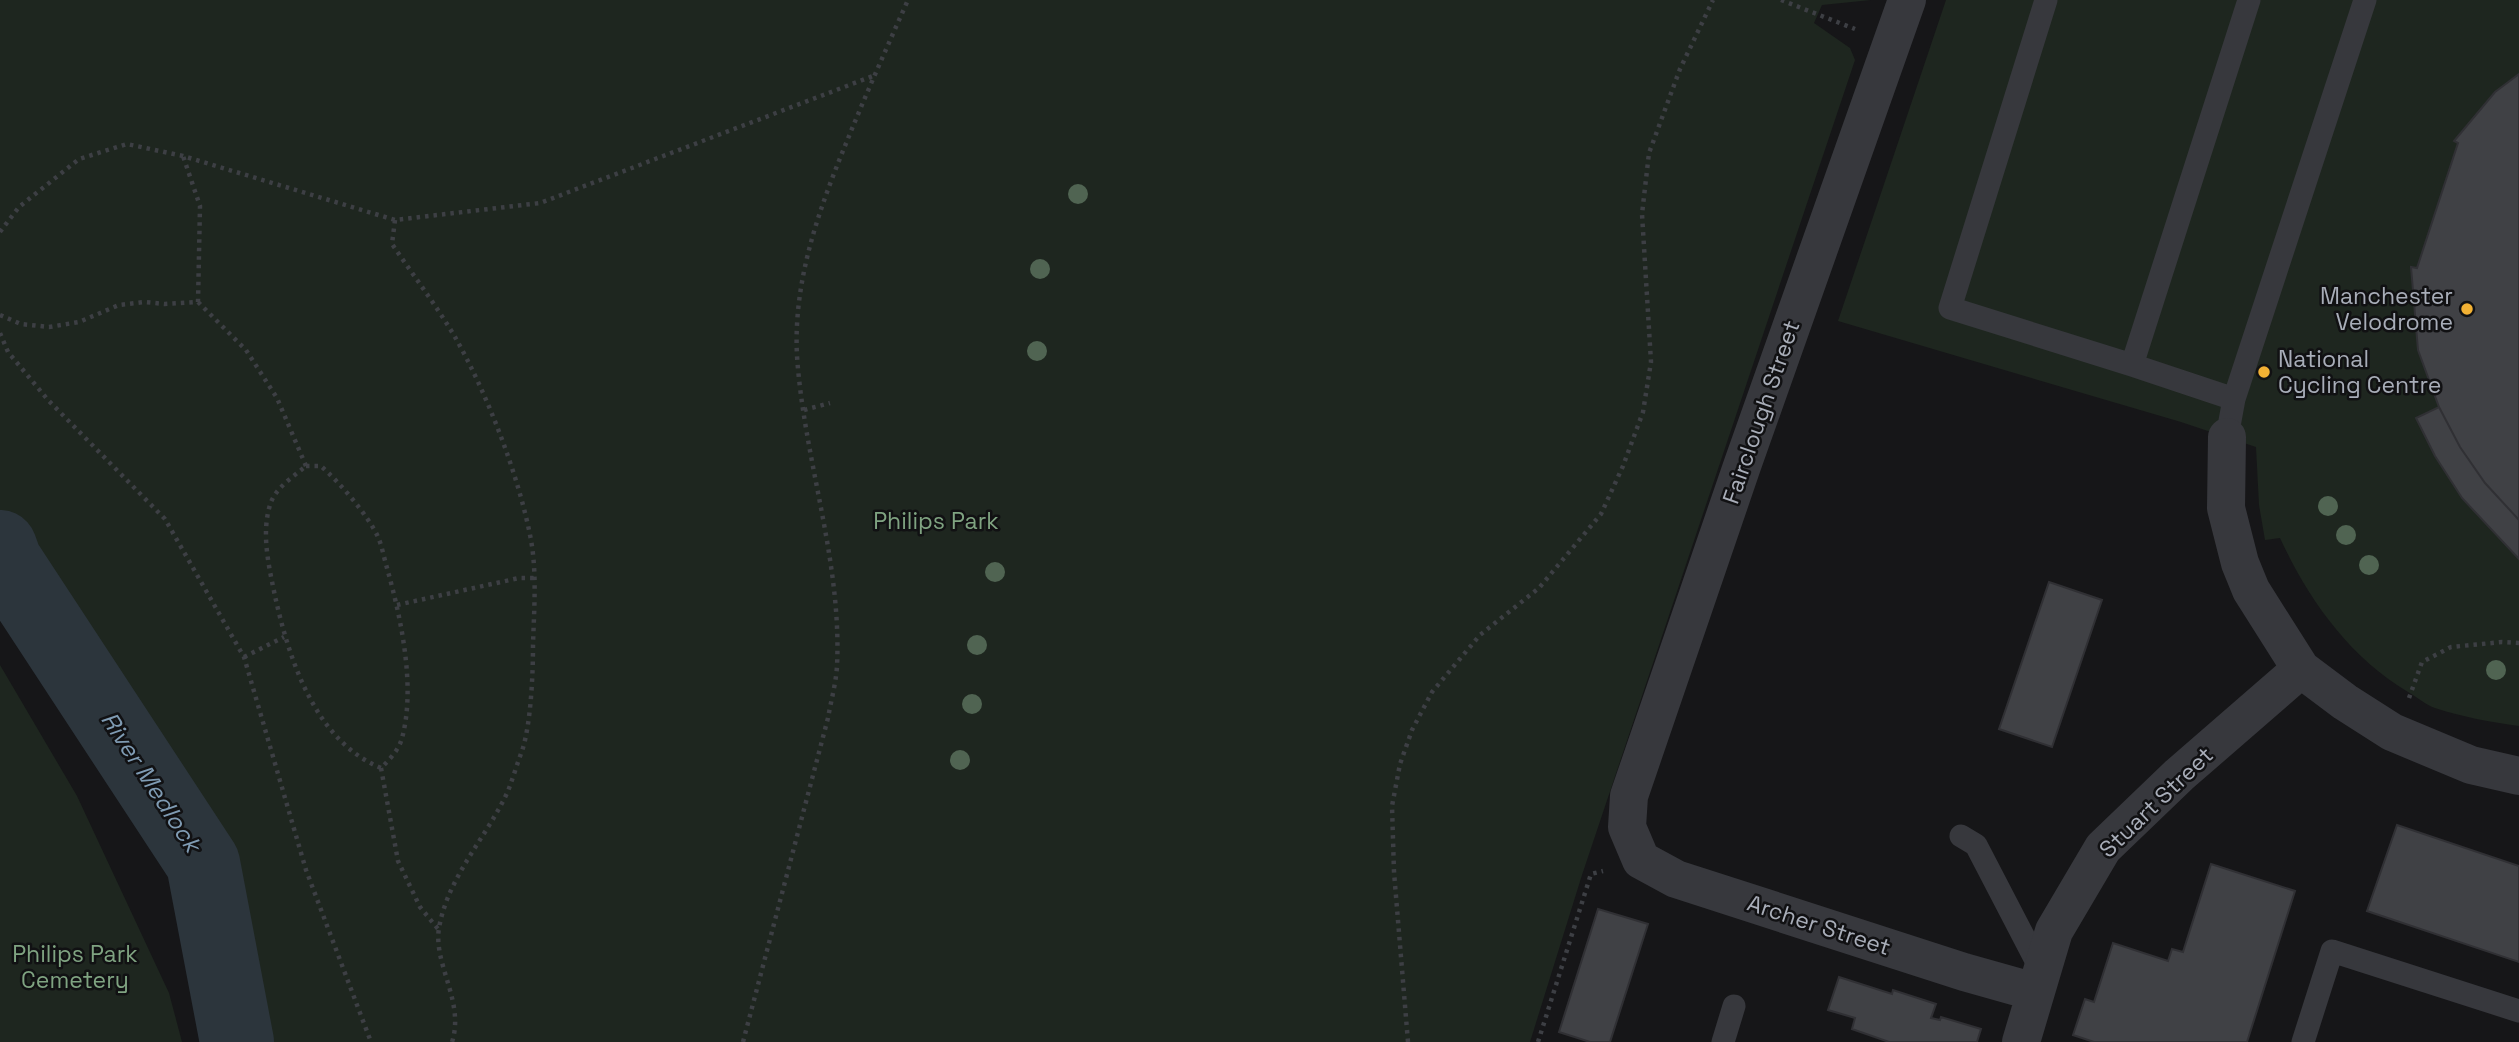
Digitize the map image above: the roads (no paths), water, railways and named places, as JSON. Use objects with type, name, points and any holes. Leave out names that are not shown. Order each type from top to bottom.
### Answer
[{"type":"street","name":"Fairclough Street","points":[[1634,843],[1629,796],[1742,466],[1908,0]]},
{"type":"street","points":[[2227,437],[2226,508],[2240,563],[2251,590],[2301,669],[2392,732],[2471,765],[2519,776]]},
{"type":"street","name":"Stuart Street","points":[[2021,1042],[2054,931],[2103,848],[2179,775],[2301,669]]},
{"type":"street","name":"Archer Street","points":[[1634,843],[1676,879],[1964,972],[2038,982]]},
{"type":"lane","points":[[2046,0],[1950,308],[2234,399]]},
{"type":"lane","points":[[2132,365],[2249,0]]},
{"type":"lane","points":[[2227,437],[2234,399],[2365,0]]},
{"type":"lane","points":[[1961,836],[1976,845],[2038,982]]},
{"type":"lane","points":[[2302,1042],[2333,951],[2519,1011]]},
{"type":"lane","points":[[1723,1042],[1734,1006]]},
{"type":"waterway","name":"River Medlock","points":[[0,547],[5,561],[203,863],[237,1042]]},
{"type":"place","name":"Manchester Velodrome","points":[[2467,309]]},
{"type":"place","name":"National Cycling Centre","points":[[2264,372]]},
{"type":"park label","name":"Philips Park","points":[[936,521]]},
{"type":"park label","name":"Philips Park Cemetery","points":[[75,967]]}]
